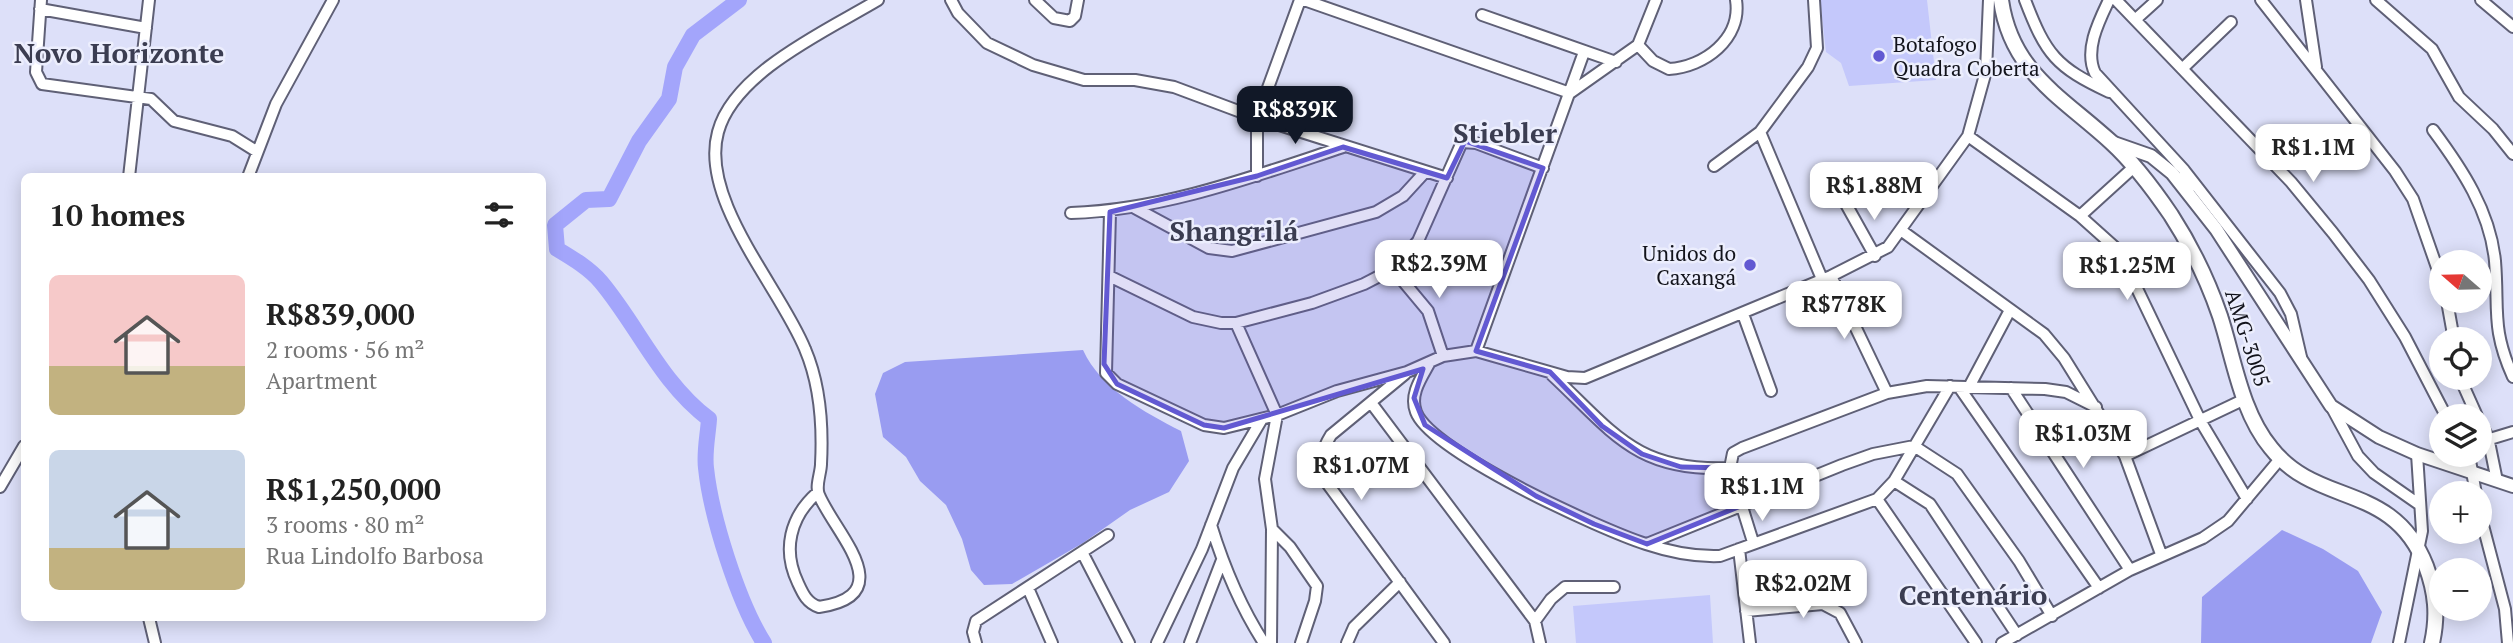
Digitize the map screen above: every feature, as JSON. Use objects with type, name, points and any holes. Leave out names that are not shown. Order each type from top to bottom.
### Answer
[{"type":"main road","name":"AMG-3005","points":[[2001,0],[2015,49],[2030,71],[2135,166],[2172,216],[2208,284],[2245,399],[2258,428],[2280,459],[2323,486],[2380,508],[2401,523],[2420,550],[2436,597],[2437,619],[2432,643]]},
{"type":"street","points":[[130,173],[141,96],[149,0]]},
{"type":"street","points":[[249,173],[276,104],[333,0]]},
{"type":"street","points":[[817,493],[806,503],[796,520],[788,553],[804,596],[819,607],[841,601],[852,593],[861,575],[855,555],[817,493],[821,431],[805,349],[734,220],[719,177],[717,134],[733,102],[748,85],[778,60],[878,0]]},
{"type":"street","points":[[951,0],[958,13],[987,43],[1033,65],[1084,80],[1149,82],[1174,87],[1256,118],[1447,178]]},
{"type":"street","points":[[1035,0],[1054,18],[1070,21],[1075,16],[1078,0]]},
{"type":"street","points":[[1257,176],[1256,118],[1302,0],[1570,93]]},
{"type":"street","points":[[1570,93],[1638,45],[1656,0]]},
{"type":"street","points":[[1638,45],[1653,61],[1669,68],[1706,58],[1725,42],[1731,32],[1737,14],[1736,0]]},
{"type":"street","points":[[1714,166],[1760,132],[1814,57],[1818,35],[1814,0]]},
{"type":"street","points":[[1110,212],[1106,373],[1116,384],[1204,425],[1224,428],[1277,415],[1337,391],[1407,372],[1443,356],[1476,351],[1550,372],[1585,378],[1875,256],[1888,247],[1968,136],[1986,71],[1989,0]]},
{"type":"street","points":[[2025,0],[2053,57],[2062,67],[2115,95]]},
{"type":"street","points":[[2109,0],[2094,39],[2090,63],[2115,95],[2184,170],[2280,293],[2291,314],[2301,357]]},
{"type":"street","points":[[2116,0],[2291,183],[2369,280],[2405,337],[2440,404]]},
{"type":"street","points":[[2136,19],[2157,0]]},
{"type":"street","points":[[2261,0],[2395,171],[2413,199],[2431,250]]},
{"type":"street","points":[[2306,0],[2316,69]]},
{"type":"street","points":[[2376,0],[2432,49],[2459,97],[2493,129],[2513,154]]},
{"type":"street","points":[[2482,0],[2513,27]]},
{"type":"street","points":[[146,28],[41,5],[36,72],[38,79],[44,85],[141,96],[157,103],[174,121],[232,136],[256,151]]},
{"type":"street","points":[[1482,15],[1616,62]]},
{"type":"street","points":[[2183,68],[2231,22]]},
{"type":"street","points":[[1476,351],[1584,52]]},
{"type":"street","points":[[2433,130],[2463,170],[2490,235],[2495,261],[2497,335],[2513,377]]},
{"type":"street","points":[[1760,132],[1826,277],[1887,393]]},
{"type":"street","points":[[1968,136],[2080,216],[2119,251],[2201,422],[2247,499]]},
{"type":"street","points":[[1109,276],[1193,317],[1236,323],[1312,303],[1393,270],[1418,241],[1459,145],[1465,141],[1543,168]]},
{"type":"street","points":[[2111,142],[2161,162],[2189,194],[2216,229],[2301,357],[2358,457],[2374,473],[2420,505]]},
{"type":"street","points":[[1071,213],[1135,208],[1257,176],[1343,146]]},
{"type":"street","points":[[2080,216],[2135,166]]},
{"type":"street","points":[[2184,170],[2189,194]]},
{"type":"street","points":[[1135,208],[1209,248],[1232,251],[1376,212],[1403,196],[1425,172]]},
{"type":"street","points":[[1846,204],[1875,256]]},
{"type":"street","points":[[1902,231],[2043,334],[2080,380],[2125,456],[2161,554]]},
{"type":"street","points":[[1393,270],[1428,312],[1443,356]]},
{"type":"street","points":[[1430,362],[1414,398],[1417,415],[1425,425],[1466,454],[1536,496],[1594,524],[1647,544],[1704,557],[1739,549],[1877,499],[1894,481],[1914,446],[1959,387],[2010,310]]},
{"type":"street","points":[[1743,313],[1771,391]]},
{"type":"street","points":[[1236,323],[1277,415],[1265,480],[1272,529],[1271,643]]},
{"type":"street","points":[[1407,372],[1372,404],[1331,435],[1325,445],[1321,464],[1327,483],[1444,643]]},
{"type":"street","points":[[1550,372],[1602,426],[1642,454],[1681,467],[1730,468]]},
{"type":"street","points":[[1753,542],[1730,468],[1733,453],[1742,448],[1887,393],[1927,386],[2066,392],[2096,407]]},
{"type":"street","points":[[1959,387],[2099,588]]},
{"type":"street","points":[[2011,388],[2130,569]]},
{"type":"street","points":[[2125,456],[2245,399]]},
{"type":"street","points":[[1372,404],[1535,621],[1540,643]]},
{"type":"street","points":[[2331,406],[2379,437],[2417,454],[2513,486]]},
{"type":"street","points":[[1157,643],[1211,524],[1233,468],[1262,419]]},
{"type":"street","points":[[2492,437],[2513,432]]},
{"type":"street","points":[[1647,544],[1873,454],[1914,446],[1957,474],[2019,561],[2052,616]]},
{"type":"street","points":[[0,487],[21,451]]},
{"type":"street","points":[[2399,643],[2420,550],[2417,454]]},
{"type":"street","points":[[2002,643],[2130,569],[2203,538],[2228,522],[2280,459]]},
{"type":"street","points":[[2492,465],[2497,481]]},
{"type":"street","points":[[2472,467],[2475,481]]},
{"type":"street","points":[[1894,481],[1930,504],[2017,635]]},
{"type":"street","points":[[1877,499],[1976,643]]},
{"type":"street","points":[[1211,524],[1222,560],[1249,619],[1264,643]]},
{"type":"street","points":[[1272,529],[1290,547],[1317,586],[1315,601],[1301,643]]},
{"type":"street","points":[[974,638],[976,621],[988,611],[1028,588],[1108,534]]},
{"type":"street","points":[[2488,544],[2505,609],[2508,643]]},
{"type":"street","points":[[1739,549],[1750,643]]},
{"type":"street","points":[[1082,552],[1129,643]]},
{"type":"street","points":[[1194,641],[1222,560]]},
{"type":"street","points":[[1347,643],[1354,627],[1400,582]]},
{"type":"street","points":[[1535,621],[1565,587],[1614,587]]},
{"type":"street","points":[[1028,588],[1052,643]]},
{"type":"street","points":[[1746,611],[1823,604],[1840,613],[1856,643]]},
{"type":"street","points":[[150,621],[155,643]]},
{"type":"street","points":[[1272,628],[1282,643]]},
{"type":"highlighted area","points":[[1465,141],[1543,168],[1476,351],[1550,372],[1602,426],[1642,454],[1681,467],[1730,468],[1743,505],[1647,544],[1594,524],[1536,496],[1425,425],[1414,398],[1423,369],[1224,428],[1204,425],[1117,384],[1104,364],[1110,212],[1257,176],[1343,147],[1447,178]]},
{"type":"shaded area","points":[[1820,0],[1927,0],[1936,80],[1849,86],[1841,63],[1826,52]]},
{"type":"shaded area","points":[[1083,350],[1091,364],[1112,388],[1138,407],[1181,431],[1189,461],[1169,492],[1130,510],[1083,543],[1012,584],[984,585],[971,570],[962,539],[946,505],[920,481],[906,457],[883,437],[875,394],[883,373],[905,362]]},
{"type":"shaded area","points":[[2282,530],[2323,549],[2358,571],[2382,612],[2371,643],[2201,643],[2202,597]]},
{"type":"shaded area","points":[[1710,595],[1713,643],[1576,643],[1573,606]]},
{"type":"waterway","points":[[739,0],[693,35],[675,67],[669,99],[639,141],[609,199],[586,200],[555,225],[557,249],[586,268],[601,282],[663,371],[709,419],[706,462],[714,510],[736,582],[764,643]]},
{"type":"place","name":"Botafogo Quadra Coberta","points":[[1879,56]]},
{"type":"place","name":"Unidos do Caxangá","points":[[1750,265]]},
{"type":"district","name":"Novo Horizonte","points":[[119,52]]},
{"type":"district","name":"Stiebler","points":[[1505,132]]},
{"type":"district","name":"Shangrilá","points":[[1234,230]]},
{"type":"district","name":"Centenário","points":[[1973,594]]}]
